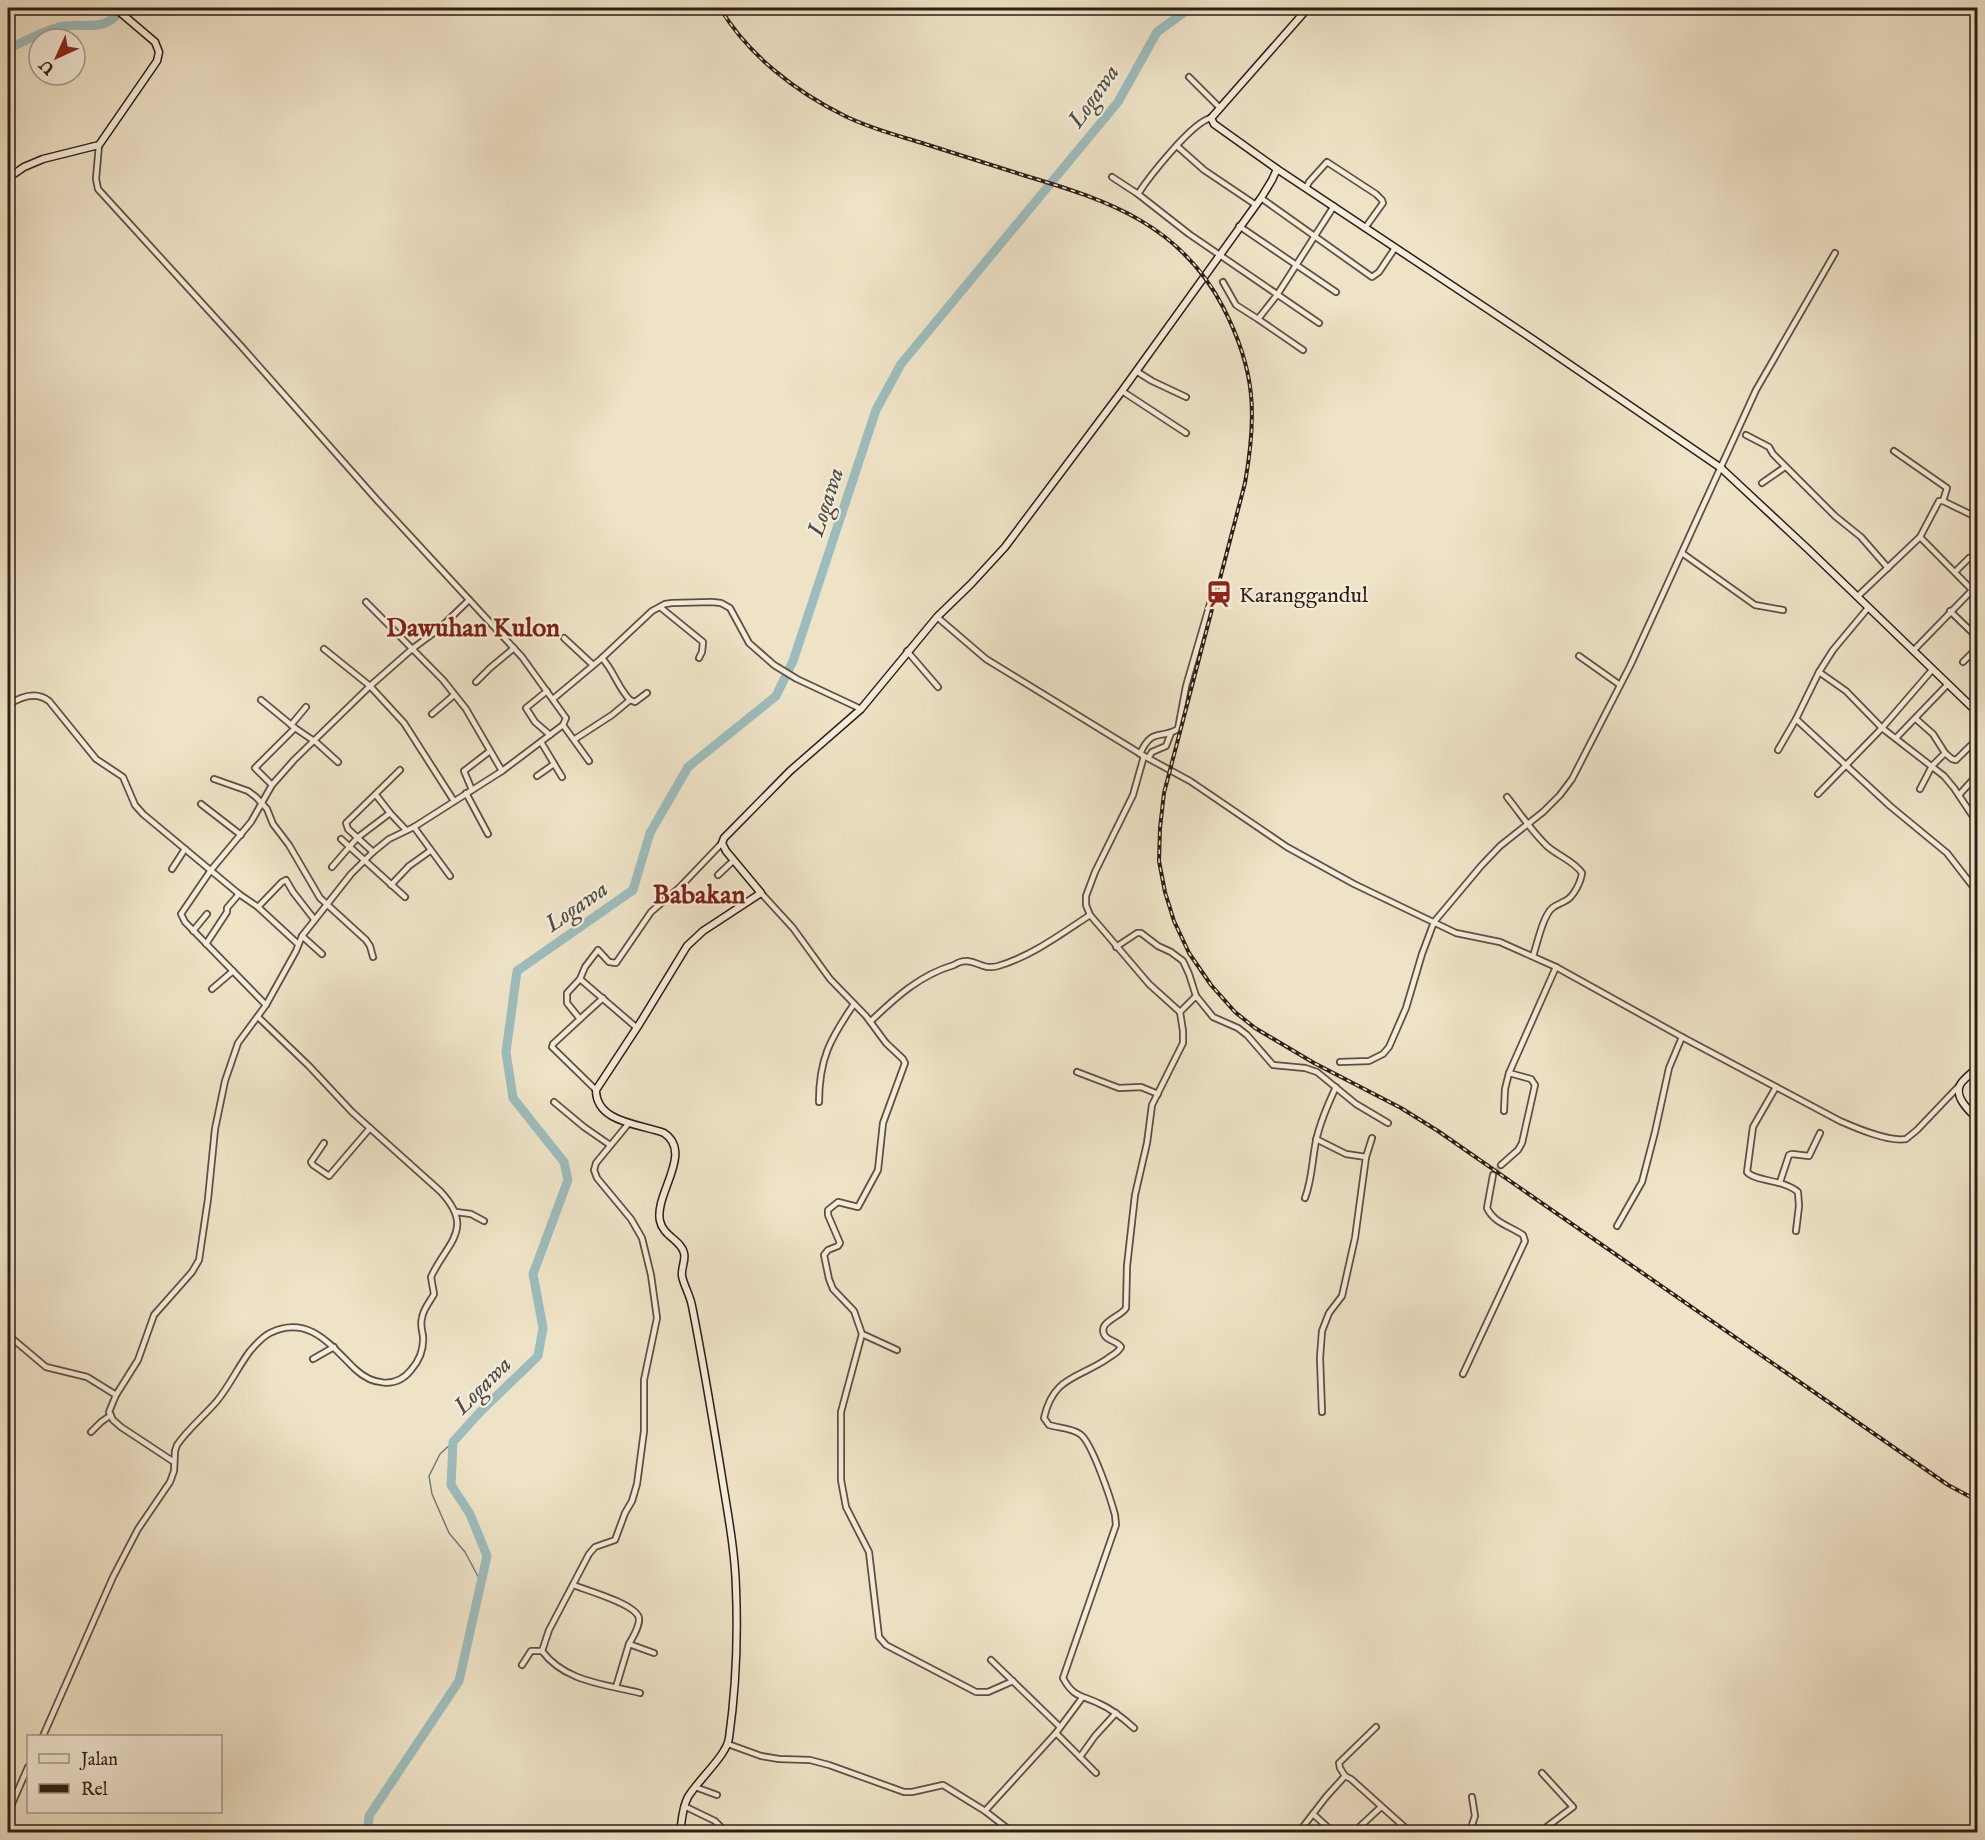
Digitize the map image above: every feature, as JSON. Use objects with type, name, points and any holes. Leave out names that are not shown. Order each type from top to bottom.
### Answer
[{"type":"main road","points":[[8,178],[37,161],[99,145],[159,55],[159,48],[155,42],[115,8]]},
{"type":"main road","points":[[1308,8],[1211,118],[1217,127],[1277,170],[1334,206],[1721,468],[1977,713]]},
{"type":"main road","points":[[680,1833],[684,1806],[695,1787],[728,1744],[737,1665],[736,1588],[732,1544],[692,1304],[682,1276],[684,1254],[662,1228],[659,1220],[660,1206],[674,1163],[675,1148],[670,1138],[664,1133],[615,1118],[604,1111],[597,1101],[596,1090],[693,940],[761,893],[726,851],[722,843],[724,838],[790,771],[861,709],[937,617],[1005,547],[1122,391],[1256,205],[1277,170]]},
{"type":"main road","points":[[1977,1067],[1960,1085],[1959,1094],[1962,1102],[1977,1120]]},
{"type":"street","points":[[1189,77],[1220,108]]},
{"type":"street","points":[[1138,194],[1178,146],[1202,122],[1211,118]]},
{"type":"street","points":[[99,145],[97,186],[105,198],[242,346],[514,648],[566,717],[563,725],[502,771],[414,827],[389,839],[364,860],[302,936],[266,1005],[238,1042],[221,1095],[198,1260],[192,1272],[154,1315],[138,1360],[116,1395],[109,1412],[113,1420],[121,1427],[174,1462]]},
{"type":"street","points":[[1178,146],[1204,170],[1256,205]]},
{"type":"street","points":[[1306,189],[1308,182],[1328,162],[1382,200],[1382,204],[1365,228]]},
{"type":"street","points":[[1112,177],[1219,255],[1319,323]]},
{"type":"street","points":[[1260,198],[1373,277],[1395,248]]},
{"type":"street","points":[[1258,319],[1277,295],[1334,206]]},
{"type":"street","points":[[1239,226],[1336,292]]},
{"type":"street","points":[[1340,1062],[1369,1061],[1383,1054],[1389,1047],[1406,1008],[1434,922],[1500,846],[1560,795],[1572,779],[1620,685],[1682,554],[1756,390],[1836,253]]},
{"type":"street","points":[[1223,282],[1236,305],[1303,350]]},
{"type":"street","points":[[1136,371],[1186,397]]},
{"type":"street","points":[[1122,391],[1186,434]]},
{"type":"street","points":[[1746,435],[1769,447],[1771,453],[1835,516],[1861,537],[1888,568]]},
{"type":"street","points":[[1894,451],[1947,488],[1943,501]]},
{"type":"street","points":[[1762,483],[1785,467]]},
{"type":"street","points":[[1857,597],[1920,537],[1937,502],[1943,501],[1977,518]]},
{"type":"street","points":[[1920,537],[1977,596]]},
{"type":"street","points":[[1682,554],[1755,605],[1783,610]]},
{"type":"street","points":[[1955,572],[1969,558]]},
{"type":"street","points":[[1134,1728],[1116,1713],[1097,1702],[1082,1698],[1067,1684],[1063,1675],[1116,1525],[1115,1515],[1093,1453],[1084,1437],[1070,1429],[1049,1425],[1044,1418],[1052,1394],[1069,1378],[1083,1373],[1119,1351],[1118,1343],[1107,1338],[1103,1328],[1126,1308],[1135,1195],[1147,1143],[1152,1106],[1182,1049],[1184,1037],[1180,1012],[1159,995],[1090,915],[1086,905],[1087,893],[1133,795],[1144,756],[1144,746],[1153,736],[1171,733],[1179,728],[1186,686],[1216,583]]},
{"type":"street","points":[[1912,651],[1977,584]]},
{"type":"street","points":[[266,1005],[184,922],[181,914],[211,870],[241,835],[272,785],[314,740],[370,686],[439,629],[469,600]]},
{"type":"street","points":[[366,602],[443,680],[473,717],[502,771]]},
{"type":"street","points":[[553,699],[603,658],[645,617],[660,607],[677,603],[712,602],[726,605],[734,613],[749,643],[774,665],[797,679],[861,709]]},
{"type":"street","points":[[660,607],[703,642],[699,658]]},
{"type":"street","points":[[1778,750],[1819,672],[1833,650],[1868,608]]},
{"type":"street","points":[[1950,611],[1977,638]]},
{"type":"street","points":[[937,617],[986,659],[1144,756],[1190,781],[1287,847],[1354,884],[1465,936],[1500,942],[1556,967],[1840,1121],[1856,1128],[1903,1140],[1911,1136],[1960,1085]]},
{"type":"street","points":[[564,638],[593,666]]},
{"type":"street","points":[[1964,662],[1977,647]]},
{"type":"street","points":[[476,682],[514,648]]},
{"type":"street","points":[[324,649],[370,686],[404,723],[454,801]]},
{"type":"street","points":[[907,651],[938,687]]},
{"type":"street","points":[[1579,656],[1620,685]]},
{"type":"street","points":[[603,658],[630,700],[635,702],[647,693]]},
{"type":"street","points":[[1818,794],[1882,728],[1932,670]]},
{"type":"street","points":[[1819,672],[1846,691],[1882,728],[1944,776],[1977,824]]},
{"type":"street","points":[[1896,738],[1948,684]]},
{"type":"street","points":[[547,691],[525,708],[535,722],[550,735]]},
{"type":"street","points":[[432,714],[454,695]]},
{"type":"street","points":[[8,705],[24,697],[44,698],[49,701],[96,759],[123,777],[135,805],[143,814],[239,894],[258,907],[298,944]]},
{"type":"street","points":[[261,700],[293,727],[314,740],[338,762]]},
{"type":"street","points":[[575,739],[612,715],[630,700]]},
{"type":"street","points":[[272,785],[255,768],[293,727],[306,707]]},
{"type":"street","points":[[1916,718],[1933,734],[1945,753],[1952,759],[1956,760],[1977,738]]},
{"type":"street","points":[[1796,719],[1890,806],[1947,853],[1977,892]]},
{"type":"street","points":[[563,725],[589,761]]},
{"type":"street","points":[[1144,756],[1166,746],[1171,733]]},
{"type":"street","points":[[541,742],[562,777]]},
{"type":"street","points":[[472,790],[464,771],[490,751]]},
{"type":"street","points":[[1920,789],[1932,766],[1945,753]]},
{"type":"street","points":[[537,776],[554,764]]},
{"type":"street","points":[[373,852],[348,829],[346,823],[400,770]]},
{"type":"street","points":[[1959,795],[1977,774]]},
{"type":"street","points":[[214,779],[248,792],[262,803],[273,824],[326,904],[366,940],[373,957]]},
{"type":"street","points":[[466,794],[488,834]]},
{"type":"street","points":[[376,795],[406,830]]},
{"type":"street","points":[[1507,797],[1551,850],[1581,870],[1582,876],[1571,895],[1547,914],[1533,956]]},
{"type":"street","points":[[201,804],[241,835]]},
{"type":"street","points":[[332,867],[357,838],[390,813]]},
{"type":"street","points":[[414,827],[450,876]]},
{"type":"street","points":[[341,839],[405,897]]},
{"type":"street","points":[[580,1019],[566,1001],[567,993],[580,979],[585,967],[598,950],[609,962],[614,964],[618,961],[651,912],[681,887],[722,843]]},
{"type":"street","points":[[172,869],[185,849]]},
{"type":"street","points":[[391,885],[409,866],[430,851]]},
{"type":"street","points":[[718,875],[734,860]]},
{"type":"street","points":[[258,907],[286,880],[314,919]]},
{"type":"street","points":[[761,893],[793,928],[830,979],[871,1021],[886,1043],[903,1059],[904,1066],[881,1131],[878,1170],[858,1207],[838,1202],[828,1210],[840,1243],[824,1255],[833,1288],[854,1311],[862,1334],[842,1412],[840,1480],[850,1516],[869,1552],[879,1636],[886,1645],[976,1692],[988,1692],[1013,1681]]},
{"type":"street","points":[[206,944],[227,912],[227,908],[239,894]]},
{"type":"street","points":[[193,931],[207,914]]},
{"type":"street","points":[[871,1021],[897,996],[938,970],[966,961],[986,968],[998,966],[1034,951],[1090,915]]},
{"type":"street","points":[[1116,946],[1137,933],[1142,933],[1183,961],[1190,974],[1196,996],[1213,1017],[1238,1028],[1247,1035],[1273,1065],[1311,1069],[1356,1104],[1388,1123]]},
{"type":"street","points":[[302,936],[322,954]]},
{"type":"street","points":[[1504,1111],[1505,1089],[1509,1073],[1556,967]]},
{"type":"street","points":[[212,989],[233,971]]},
{"type":"street","points":[[580,979],[637,1028]]},
{"type":"street","points":[[1180,1012],[1196,996]]},
{"type":"street","points":[[596,1090],[552,1047],[603,998]]},
{"type":"street","points":[[819,1102],[821,1069],[827,1049],[854,1004]]},
{"type":"street","points":[[44,1735],[113,1578],[138,1529],[170,1482],[174,1471],[175,1451],[180,1440],[217,1402],[259,1341],[280,1329],[297,1327],[312,1331],[334,1347],[363,1376],[388,1384],[398,1382],[410,1373],[421,1353],[422,1317],[434,1294],[430,1277],[453,1240],[458,1220],[456,1212],[440,1191],[370,1128],[258,1017]]},
{"type":"street","points":[[1617,1226],[1642,1182],[1669,1068],[1682,1037]]},
{"type":"street","points":[[1077,1072],[1119,1088],[1141,1087],[1158,1095]]},
{"type":"street","points":[[1502,1165],[1520,1146],[1535,1085],[1531,1079],[1509,1073]]},
{"type":"street","points":[[1305,1198],[1309,1187],[1316,1139],[1336,1087]]},
{"type":"street","points":[[1776,1087],[1753,1127],[1747,1172],[1752,1177],[1780,1182],[1796,1189],[1799,1194],[1796,1231]]},
{"type":"street","points":[[554,1102],[610,1145]]},
{"type":"street","points":[[542,1651],[549,1630],[592,1549],[615,1540],[634,1494],[644,1431],[645,1371],[656,1327],[656,1305],[642,1238],[631,1219],[595,1173],[596,1162],[629,1122]]},
{"type":"street","points":[[324,1143],[311,1162],[329,1176],[370,1128]]},
{"type":"street","points":[[1780,1182],[1789,1155],[1809,1156],[1820,1133]]},
{"type":"street","points":[[1322,1412],[1320,1358],[1322,1331],[1329,1313],[1342,1296],[1355,1238],[1366,1157],[1372,1138]]},
{"type":"street","points":[[1316,1139],[1346,1154],[1366,1157]]},
{"type":"street","points":[[1462,1374],[1525,1240],[1523,1235],[1492,1217],[1487,1208],[1493,1175]]},
{"type":"street","points":[[456,1212],[471,1214],[484,1221]]},
{"type":"street","points":[[862,1334],[897,1350]]},
{"type":"street","points":[[8,1335],[46,1367],[87,1377],[116,1395]]},
{"type":"street","points":[[314,1359],[334,1347]]},
{"type":"street","points":[[91,1432],[111,1415]]},
{"type":"street","points":[[573,1585],[627,1605],[639,1617],[638,1626],[616,1687]]},
{"type":"street","points":[[630,1644],[654,1653]]},
{"type":"street","points":[[522,1665],[531,1651],[542,1651],[557,1667],[572,1675],[640,1694]]},
{"type":"street","points":[[992,1660],[1060,1727]]},
{"type":"street","points":[[985,1811],[1056,1733],[1082,1698]]},
{"type":"street","points":[[1080,1757],[1116,1713]]},
{"type":"street","points":[[1376,1727],[1339,1763],[1345,1776],[1410,1833]]},
{"type":"street","points":[[1056,1733],[1096,1773]]},
{"type":"street","points":[[728,1744],[761,1756],[829,1765],[904,1792],[943,1785],[985,1811],[1012,1833]]},
{"type":"street","points":[[8,1813],[27,1769]]},
{"type":"street","points":[[1540,1833],[1573,1807],[1542,1773]]},
{"type":"street","points":[[1299,1833],[1345,1776]]},
{"type":"street","points":[[695,1787],[717,1795]]},
{"type":"street","points":[[1472,1797],[1475,1816],[1472,1825],[1473,1833]]},
{"type":"street","points":[[684,1806],[715,1821],[726,1833]]},
{"type":"street","points":[[1354,1833],[1381,1806]]},
{"type":"street","points":[[1313,1814],[1333,1833]]},
{"type":"street","points":[[1548,1827],[1553,1833]]},
{"type":"waterway","points":[[8,49],[59,27],[109,22],[122,8]]},
{"type":"waterway","name":"Logawa","points":[[368,1832],[369,1816],[459,1681],[487,1556],[470,1514],[451,1485],[453,1442],[480,1412],[538,1356],[543,1328],[533,1274],[568,1180],[564,1162],[513,1098],[506,1052],[517,971],[633,890],[650,833],[688,767],[776,696],[793,661],[876,410],[901,364],[1118,102],[1157,32],[1190,8]]},
{"type":"waterway","points":[[453,1442],[440,1454],[429,1476],[432,1494],[449,1533],[465,1552],[481,1582]]},
{"type":"tunnel","points":[[1493,1175],[1501,1165]]},
{"type":"railway","points":[[720,8],[744,41],[775,71],[809,96],[845,116],[883,131],[1086,195],[1140,220],[1186,255],[1206,279],[1223,307],[1234,330],[1248,373],[1252,414],[1249,459],[1245,483],[1164,793],[1159,861],[1174,921],[1189,953],[1211,985],[1235,1012],[1255,1028],[1314,1063],[1401,1108],[1438,1131],[1948,1485],[1978,1501]]},
{"type":"place","name":"Karanggandul","points":[[1219,594]]},
{"type":"district","name":"Dawuhan Kulon","points":[[473,627]]},
{"type":"district","name":"Babakan","points":[[699,894]]}]
